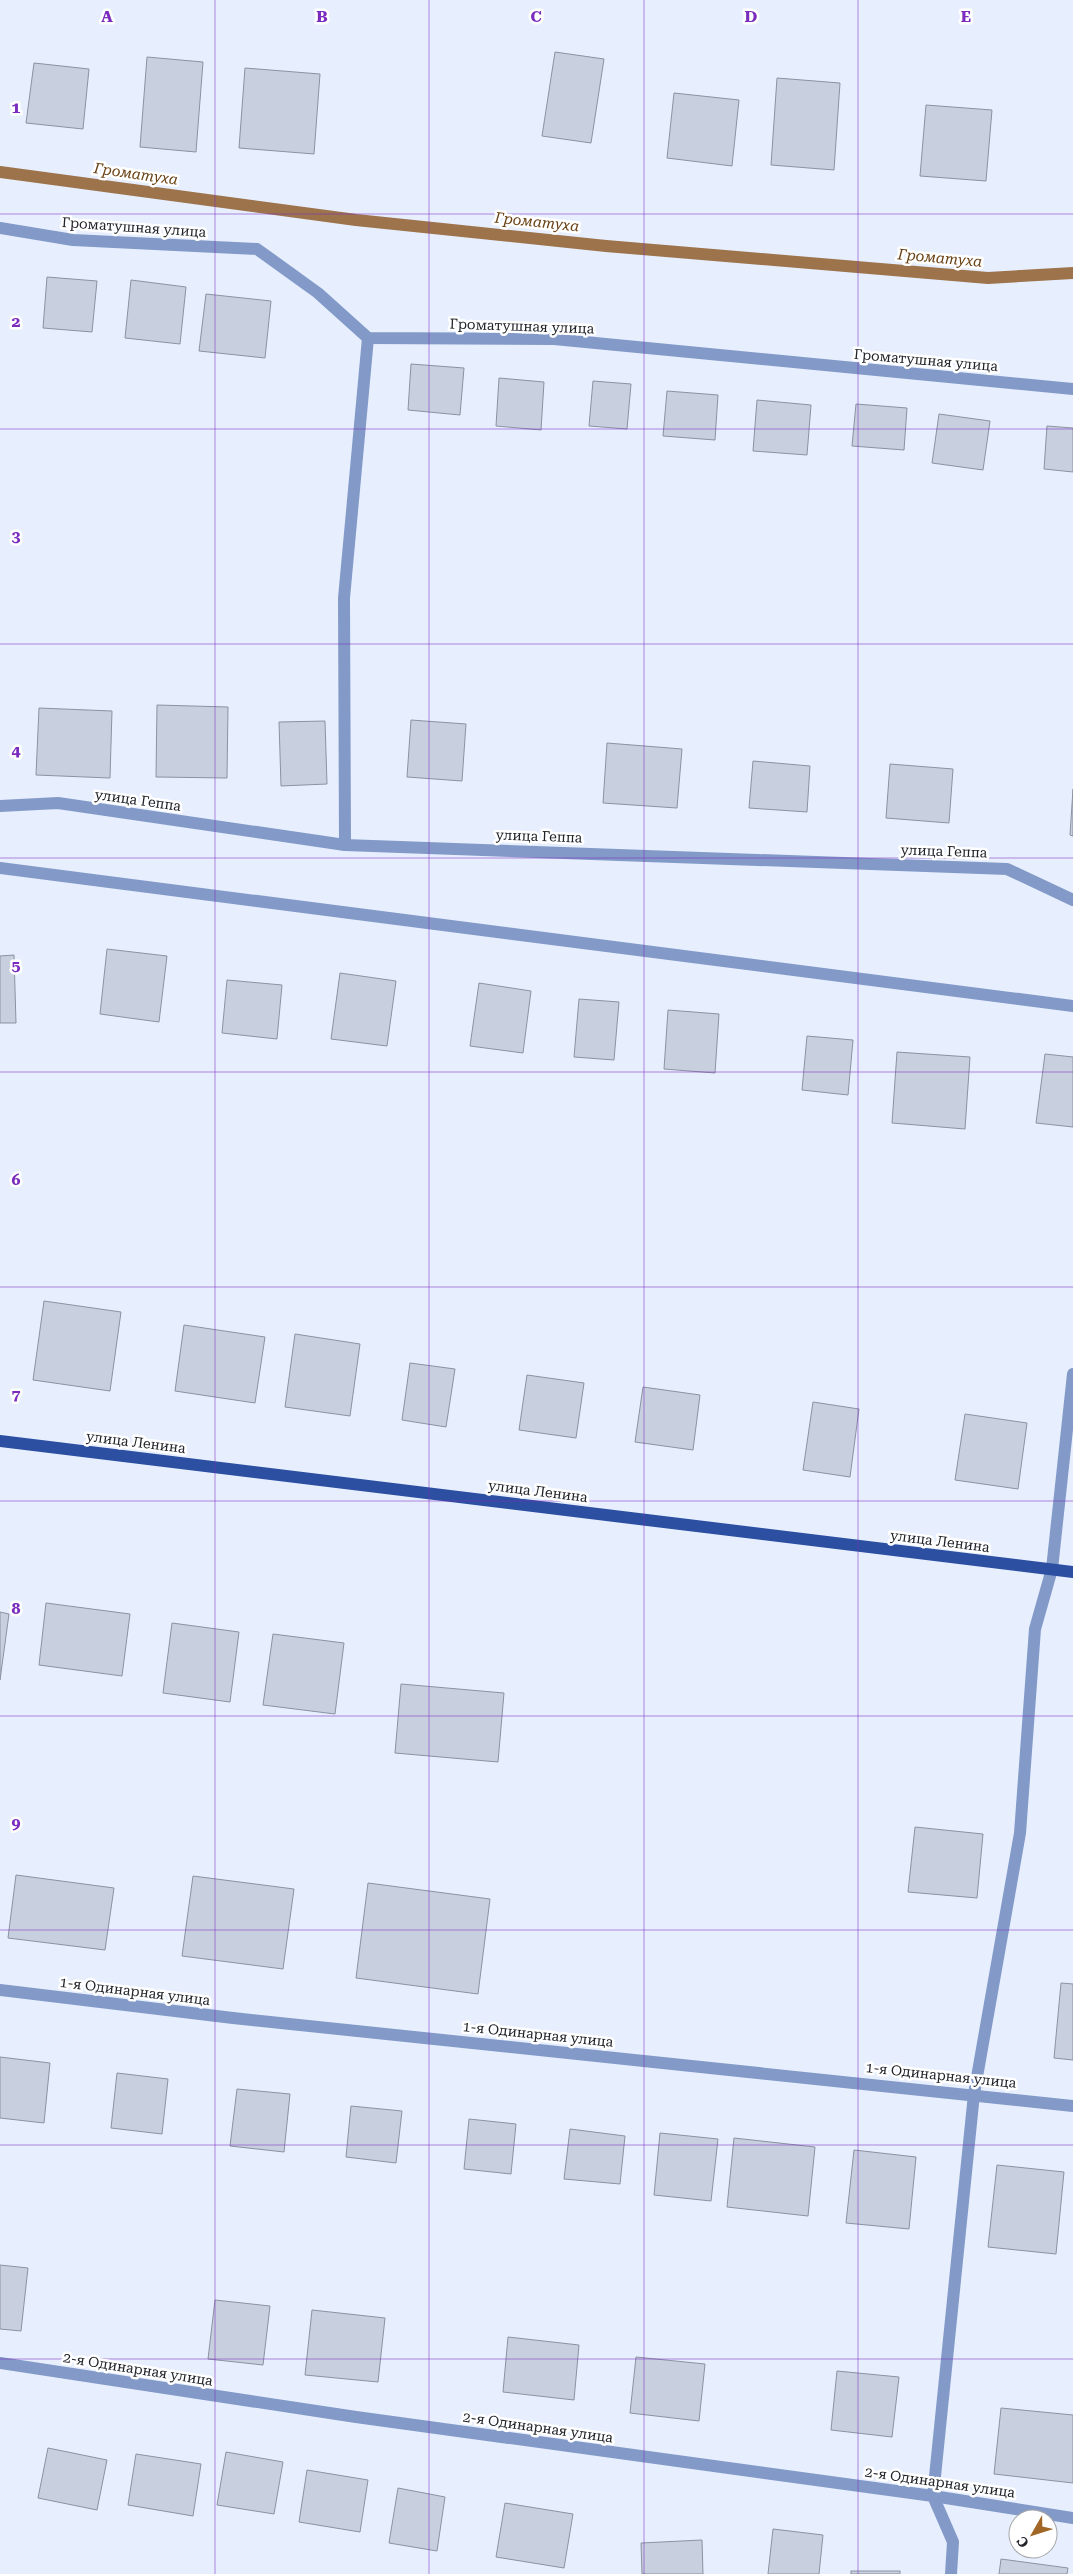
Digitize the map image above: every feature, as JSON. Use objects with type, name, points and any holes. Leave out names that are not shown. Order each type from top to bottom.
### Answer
[{"type":"main road","name":"улица Ленина","points":[[0,1441],[1073,1572]]},
{"type":"street","name":"Громатушная улица","points":[[0,228],[73,240],[257,249],[318,293],[368,338],[554,339],[1073,389]]},
{"type":"street","points":[[345,845],[344,598],[368,338]]},
{"type":"street","name":"улица Геппа","points":[[0,806],[58,803],[345,845],[1008,869],[1073,900]]},
{"type":"street","points":[[0,868],[1073,1006]]},
{"type":"street","points":[[951,2574],[953,2542],[933,2496],[974,2094],[1020,1833],[1035,1629],[1052,1569],[1073,1374]]},
{"type":"street","name":"1-я Одинарная улица","points":[[0,1990],[243,2019],[974,2094],[1073,2106]]},
{"type":"street","name":"2-я Одинарная улица","points":[[0,2363],[356,2417],[933,2496],[1073,2518]]},
{"type":"building","points":[[555,52],[604,59],[591,143],[542,136]]},
{"type":"building","points":[[147,57],[203,62],[196,152],[140,147]]},
{"type":"building","points":[[34,63],[89,69],[83,129],[26,123]]},
{"type":"building","points":[[245,68],[320,74],[314,154],[239,148]]},
{"type":"building","points":[[777,78],[840,83],[834,170],[771,165]]},
{"type":"building","points":[[674,93],[739,100],[732,166],[667,158]]},
{"type":"building","points":[[926,105],[992,110],[986,181],[920,176]]},
{"type":"building","points":[[47,277],[97,281],[92,332],[43,328]]},
{"type":"building","points":[[131,280],[186,287],[180,344],[125,338]]},
{"type":"building","points":[[206,294],[271,301],[265,358],[199,351]]},
{"type":"building","points":[[411,364],[464,368],[460,415],[408,410]]},
{"type":"building","points":[[499,378],[544,382],[541,430],[496,426]]},
{"type":"building","points":[[593,381],[631,384],[627,429],[589,426]]},
{"type":"building","points":[[667,391],[718,395],[715,440],[663,436]]},
{"type":"building","points":[[757,400],[811,405],[807,455],[753,451]]},
{"type":"building","points":[[856,404],[907,408],[904,450],[852,446]]},
{"type":"building","points":[[939,414],[990,421],[983,470],[932,463]]},
{"type":"building","points":[[1047,426],[1073,428],[1073,472],[1044,469]]},
{"type":"building","points":[[157,705],[228,707],[227,778],[156,777]]},
{"type":"building","points":[[39,708],[112,711],[110,778],[36,775]]},
{"type":"building","points":[[411,720],[466,724],[462,781],[407,777]]},
{"type":"building","points":[[325,721],[327,784],[281,786],[279,722]]},
{"type":"building","points":[[607,743],[682,749],[677,808],[603,803]]},
{"type":"building","points":[[753,761],[810,766],[807,812],[749,808]]},
{"type":"building","points":[[890,764],[953,769],[949,823],[886,818]]},
{"type":"building","points":[[1073,789],[1073,836],[1070,835]]},
{"type":"building","points":[[107,949],[167,956],[159,1022],[100,1014]]},
{"type":"building","points":[[14,955],[16,1023],[0,1023],[0,956]]},
{"type":"building","points":[[340,973],[396,981],[387,1046],[331,1039]]},
{"type":"building","points":[[227,980],[282,985],[277,1039],[222,1033]]},
{"type":"building","points":[[479,983],[531,991],[523,1053],[470,1046]]},
{"type":"building","points":[[579,999],[619,1002],[614,1060],[574,1057]]},
{"type":"building","points":[[668,1010],[719,1014],[715,1073],[664,1069]]},
{"type":"building","points":[[807,1036],[853,1040],[848,1095],[802,1090]]},
{"type":"building","points":[[897,1052],[970,1057],[965,1129],[892,1123]]},
{"type":"building","points":[[1045,1054],[1073,1057],[1073,1127],[1036,1123]]},
{"type":"building","points":[[44,1301],[121,1312],[110,1391],[33,1380]]},
{"type":"building","points":[[184,1325],[265,1337],[255,1403],[175,1391]]},
{"type":"building","points":[[295,1334],[360,1344],[350,1416],[285,1407]]},
{"type":"building","points":[[410,1363],[455,1369],[446,1427],[402,1420]]},
{"type":"building","points":[[527,1375],[584,1383],[576,1438],[519,1430]]},
{"type":"building","points":[[643,1387],[700,1395],[693,1450],[635,1442]]},
{"type":"building","points":[[813,1402],[859,1409],[850,1477],[803,1470]]},
{"type":"building","points":[[965,1414],[1027,1423],[1018,1489],[955,1480]]},
{"type":"building","points":[[46,1603],[130,1614],[122,1676],[39,1665]]},
{"type":"building","points":[[0,1612],[9,1614],[0,1680]]},
{"type":"building","points":[[172,1623],[239,1632],[230,1702],[163,1693]]},
{"type":"building","points":[[273,1634],[344,1643],[335,1714],[263,1705]]},
{"type":"building","points":[[401,1684],[504,1693],[498,1762],[395,1753]]},
{"type":"building","points":[[915,1827],[983,1834],[977,1898],[908,1892]]},
{"type":"building","points":[[16,1875],[114,1888],[105,1950],[8,1938]]},
{"type":"building","points":[[193,1876],[294,1889],[283,1969],[182,1956]]},
{"type":"building","points":[[368,1883],[490,1899],[478,1994],[356,1978]]},
{"type":"building","points":[[1061,1983],[1073,1984],[1073,2060],[1054,2058]]},
{"type":"building","points":[[0,2057],[50,2063],[44,2123],[0,2118]]},
{"type":"building","points":[[117,2073],[168,2079],[162,2134],[111,2128]]},
{"type":"building","points":[[237,2089],[290,2094],[284,2152],[230,2146]]},
{"type":"building","points":[[351,2106],[402,2111],[396,2163],[346,2157]]},
{"type":"building","points":[[469,2119],[516,2124],[511,2174],[464,2169]]},
{"type":"building","points":[[570,2129],[625,2136],[620,2184],[564,2179]]},
{"type":"building","points":[[660,2133],[718,2139],[711,2201],[654,2195]]},
{"type":"building","points":[[734,2138],[815,2147],[808,2216],[727,2207]]},
{"type":"building","points":[[854,2150],[916,2157],[909,2229],[846,2223]]},
{"type":"building","points":[[997,2165],[1064,2172],[1056,2254],[988,2247]]},
{"type":"building","points":[[0,2265],[28,2268],[21,2331],[0,2329]]},
{"type":"building","points":[[215,2300],[270,2306],[263,2365],[208,2359]]},
{"type":"building","points":[[312,2310],[385,2318],[378,2382],[305,2375]]},
{"type":"building","points":[[508,2337],[579,2345],[574,2400],[503,2392]]},
{"type":"building","points":[[636,2357],[705,2364],[699,2421],[630,2413]]},
{"type":"building","points":[[837,2371],[899,2377],[892,2437],[831,2430]]},
{"type":"building","points":[[1001,2408],[1073,2415],[1073,2483],[994,2474]]},
{"type":"building","points":[[48,2448],[107,2460],[97,2510],[38,2498]]},
{"type":"building","points":[[226,2452],[283,2462],[274,2514],[217,2505]]},
{"type":"building","points":[[136,2454],[201,2464],[193,2516],[128,2505]]},
{"type":"building","points":[[307,2470],[368,2480],[360,2532],[299,2522]]},
{"type":"building","points":[[398,2488],[445,2497],[437,2551],[389,2543]]},
{"type":"building","points":[[505,2503],[573,2514],[564,2568],[496,2557]]},
{"type":"building","points":[[773,2529],[823,2535],[819,2574],[768,2574]]},
{"type":"building","points":[[702,2540],[703,2574],[642,2574],[641,2543]]},
{"type":"building","points":[[1001,2559],[1068,2568],[1067,2574],[999,2574]]},
{"type":"building","points":[[851,2571],[900,2571],[900,2574],[851,2574]]},
{"type":"waterway","name":"Громатуха","points":[[0,172],[356,220],[606,246],[988,278],[1073,273]]}]
